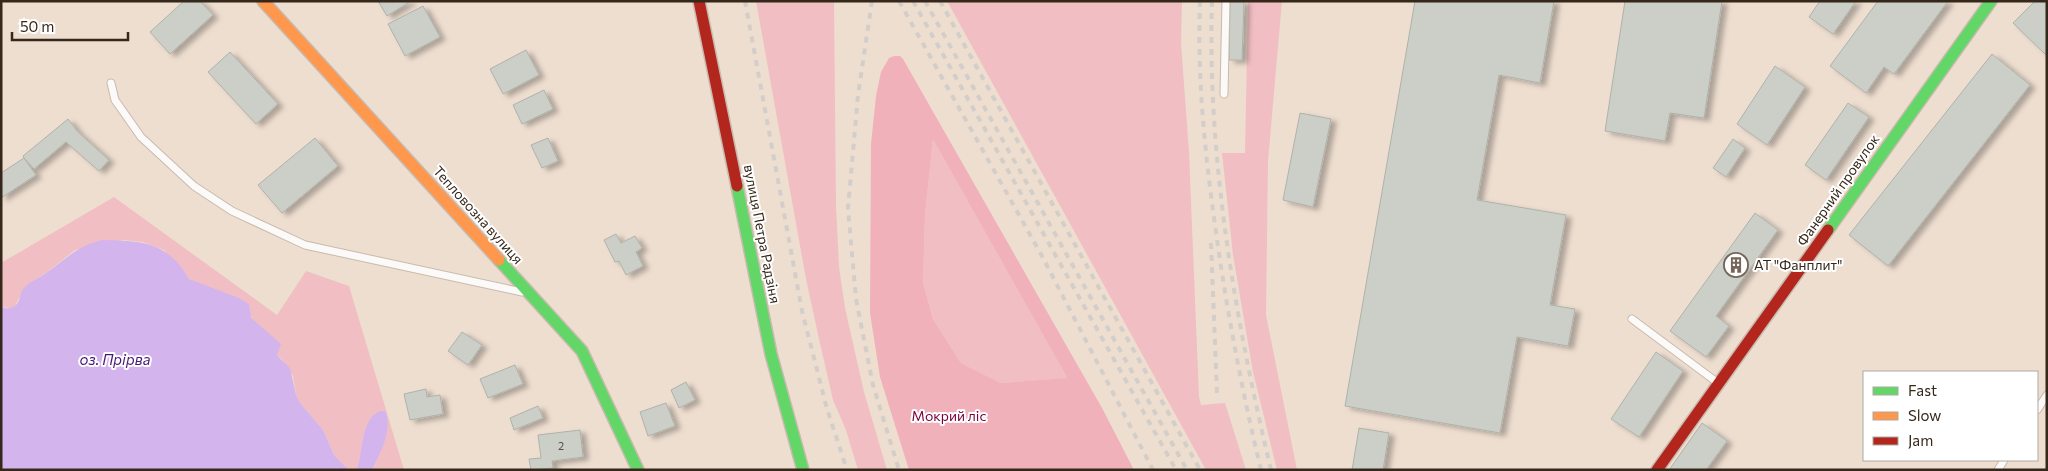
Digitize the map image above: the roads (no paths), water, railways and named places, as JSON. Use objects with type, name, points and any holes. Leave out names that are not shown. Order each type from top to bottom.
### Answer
[{"type":"street","name":"Тепловозна вулиця","points":[[263,1],[582,351],[638,470]]},
{"type":"street","name":"вулиця Петра Радзіня","points":[[700,1],[760,302],[787,421],[803,470]]},
{"type":"street","name":"Фанерний провулок","points":[[1657,470],[1991,1]]},
{"type":"lane","points":[[1224,94],[1226,1]]},
{"type":"lane","points":[[111,84],[115,100],[141,137],[194,186],[232,211],[305,245],[529,293]]},
{"type":"lane","points":[[1632,319],[1719,384]]},
{"type":"lane","points":[[2038,408],[2047,395]]},
{"type":"water","name":"оз. Прірва","points":[[102,240],[141,243],[162,250],[181,266],[189,279],[239,298],[249,304],[251,318],[281,344],[277,355],[290,368],[296,395],[301,404],[323,430],[334,455],[349,470],[1,470],[1,307],[8,308],[14,306],[19,301],[22,290],[29,284],[79,249]]},
{"type":"water","points":[[381,411],[386,412],[388,427],[379,456],[372,470],[354,470],[357,469],[359,462],[366,427],[374,414]]},
{"type":"railway","points":[[745,1],[802,311],[827,409],[847,470]]},
{"type":"railway","points":[[872,1],[858,95],[848,208],[856,299],[873,385],[899,470]]},
{"type":"railway","points":[[899,1],[1042,256],[1153,470]]},
{"type":"railway","points":[[913,1],[1176,470]]},
{"type":"railway","points":[[925,1],[1187,470]]},
{"type":"railway","points":[[940,1],[1200,470]]},
{"type":"railway","points":[[1200,1],[1201,88],[1212,203],[1225,292],[1261,470]]},
{"type":"railway","points":[[1212,1],[1214,119],[1226,237],[1246,355],[1271,470]]},
{"type":"railway","points":[[1211,243],[1217,394]]},
{"type":"place","name":"АТ \"Фанплит\"","points":[[1736,265]]},
{"type":"park label","name":"Мокрий ліс","points":[[949,416]]}]
